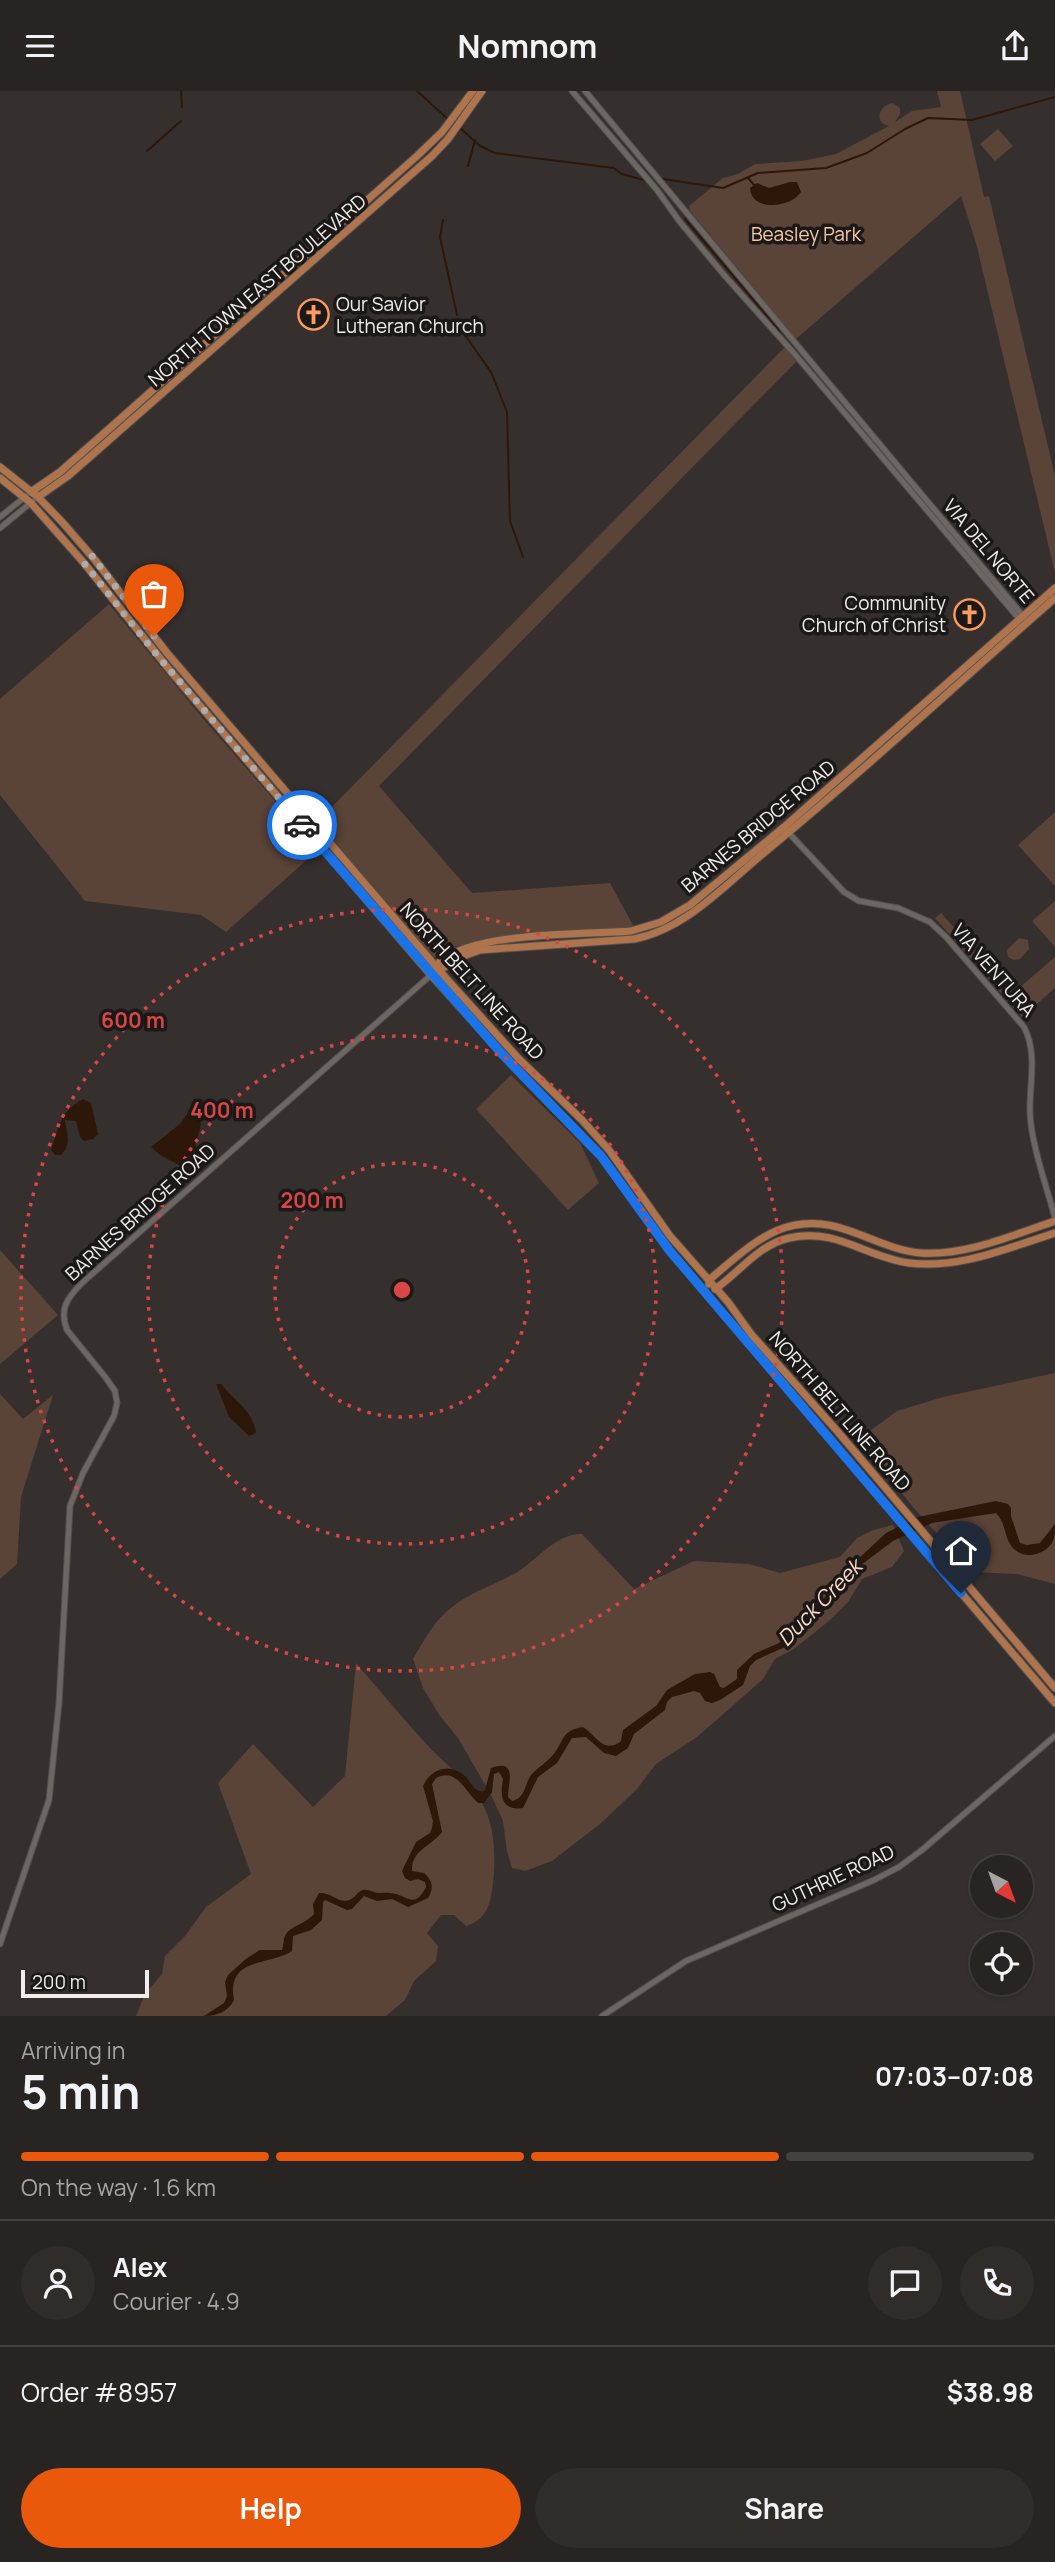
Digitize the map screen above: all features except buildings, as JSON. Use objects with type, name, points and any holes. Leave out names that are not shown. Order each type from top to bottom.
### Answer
[{"type":"main road","name":"NORTH TOWN EAST BOULEVARD","points":[[31,497],[77,468],[432,156],[448,139],[473,91]]},
{"type":"main road","name":"NORTH TOWN EAST BOULEVARD","points":[[31,497],[442,132],[482,91]]},
{"type":"main road","points":[[265,291],[271,298]]},
{"type":"main road","points":[[183,364],[188,371]]},
{"type":"main road","points":[[71,462],[77,468]]},
{"type":"main road","name":"NORTH BELT LINE ROAD","points":[[0,467],[92,556],[176,670],[275,794],[501,1053],[601,1156],[650,1226],[707,1292],[829,1422],[1055,1688]]},
{"type":"main road","name":"NORTH BELT LINE ROAD","points":[[0,478],[31,497],[176,670],[282,787],[507,1046],[609,1150],[670,1236],[709,1280],[743,1330],[822,1428],[1055,1703]]},
{"type":"main road","points":[[84,563],[92,556]]},
{"type":"main road","name":"BARNES BRIDGE ROAD","points":[[431,975],[456,952],[485,942],[621,936],[652,927],[681,912],[786,830],[1023,620],[1055,588]]},
{"type":"main road","name":"BARNES BRIDGE ROAD","points":[[1023,620],[1055,598]]},
{"type":"main road","points":[[275,794],[282,787]]},
{"type":"main road","points":[[501,1053],[507,1046]]},
{"type":"main road","points":[[601,1156],[609,1150]]},
{"type":"main road","points":[[1055,1220],[961,1250],[934,1253],[896,1248],[829,1225],[797,1224],[758,1239],[709,1280],[707,1292],[716,1289],[760,1251],[790,1237],[817,1235],[839,1238],[894,1259],[937,1264],[964,1261],[1055,1233]]},
{"type":"main road","points":[[822,1428],[829,1422]]},
{"type":"main road","points":[[1027,1670],[1035,1664]]},
{"type":"street","name":"VIA DEL NORTE","points":[[572,91],[657,190],[695,240],[1023,620]]},
{"type":"street","name":"VIA DEL NORTE","points":[[585,91],[1023,620]]},
{"type":"street","points":[[0,517],[31,497]]},
{"type":"street","points":[[0,527],[31,497]]},
{"type":"street","name":"VIA VENTURA","points":[[786,830],[844,892],[859,901],[898,908],[930,922],[1024,1027],[1030,1043],[1032,1068],[1030,1114],[1055,1220]]},
{"type":"street","name":"BARNES BRIDGE ROAD","points":[[0,1944],[49,1800],[70,1506],[87,1465],[114,1416],[117,1403],[115,1391],[67,1330],[64,1321],[68,1297],[431,975]]},
{"type":"street","name":"GUTHRIE ROAD","points":[[602,2016],[686,1961],[899,1867],[1055,1737]]},
{"type":"green space","name":"Beasley Park","points":[[937,91],[960,91],[984,197],[989,196],[1055,476],[1055,573],[976,243],[961,196],[796,339],[690,211],[689,206],[723,178],[738,174],[755,164],[802,161],[836,154],[889,126],[880,118],[881,110],[888,104],[893,103],[900,108],[895,122],[912,111],[941,107]]},
{"type":"green space","points":[[998,129],[1013,146],[995,161],[980,144]]},
{"type":"green space","points":[[785,347],[796,362],[379,786],[472,893],[610,883],[634,927],[480,940],[454,947],[433,958],[317,822]]},
{"type":"green space","points":[[109,604],[205,721],[318,850],[226,932],[201,915],[85,901],[0,795],[0,699]]},
{"type":"green space","points":[[1055,812],[1055,886],[1018,845]]},
{"type":"green space","points":[[1055,901],[1055,947],[1032,921]]},
{"type":"green space","points":[[941,913],[1013,993],[1055,957],[1055,988],[1022,1017],[935,918]]},
{"type":"green space","points":[[1019,938],[1028,940],[1029,949],[1020,959],[1014,960],[1008,957],[1007,950]]},
{"type":"green space","points":[[511,1075],[580,1143],[599,1183],[568,1210],[476,1109]]},
{"type":"green space","points":[[0,1250],[58,1315],[0,1364]]},
{"type":"green space","points":[[1055,1373],[1055,1584],[1017,1574],[971,1572],[861,1443],[867,1433],[897,1411],[943,1397]]},
{"type":"green space","points":[[0,1394],[23,1419],[53,1395],[21,1497],[17,1564],[0,1579]]},
{"type":"green space","points":[[893,1525],[904,1551],[892,1567],[862,1579],[848,1602],[830,1620],[794,1649],[775,1659],[763,1679],[697,1737],[656,1764],[637,1789],[600,1824],[552,1861],[525,1871],[512,1868],[503,1821],[491,1795],[458,1738],[440,1716],[423,1688],[413,1659],[430,1631],[446,1612],[466,1597],[514,1574],[554,1543],[572,1535],[582,1534],[634,1589],[694,1561],[749,1564],[780,1573],[840,1557],[857,1538]]},
{"type":"green space","points":[[356,1663],[430,1748],[466,1783],[484,1807],[491,1826],[494,1859],[492,1891],[485,1913],[466,1926],[454,1915],[441,1915],[427,1933],[438,1946],[436,1961],[414,1981],[405,2000],[386,2016],[136,2016],[145,1994],[162,1974],[165,1956],[185,1936],[206,1907],[251,1874],[218,1783],[253,1744],[313,1807],[345,1776]]},
{"type":"water","points":[[797,182],[801,192],[781,204],[764,204],[752,196],[750,188],[757,183],[769,188]]},
{"type":"water","points":[[83,1099],[91,1103],[98,1134],[93,1139],[84,1141],[80,1137],[76,1121],[65,1120],[67,1147],[61,1155],[55,1155],[51,1150],[64,1115]]},
{"type":"water","points":[[190,1110],[198,1112],[200,1116],[200,1128],[195,1144],[207,1166],[196,1174],[160,1155],[151,1147],[180,1124]]},
{"type":"water","points":[[216,1384],[221,1384],[247,1412],[256,1433],[249,1436],[229,1417]]},
{"type":"water","name":"Duck Creek","points":[[996,1501],[1008,1504],[1011,1508],[1020,1543],[1040,1543],[1055,1524],[1050,1545],[1042,1552],[1032,1555],[1018,1552],[1010,1544],[996,1513],[932,1523],[893,1541],[861,1565],[853,1573],[842,1594],[785,1647],[756,1660],[750,1666],[743,1685],[720,1700],[712,1703],[705,1701],[700,1693],[694,1691],[672,1697],[665,1710],[634,1734],[628,1748],[616,1756],[604,1753],[586,1737],[572,1738],[557,1763],[538,1777],[523,1808],[506,1805],[502,1796],[503,1779],[499,1772],[494,1774],[492,1792],[484,1803],[478,1803],[455,1778],[443,1775],[436,1778],[432,1784],[442,1832],[418,1853],[412,1871],[424,1873],[429,1879],[432,1888],[428,1898],[408,1907],[392,1899],[377,1901],[364,1896],[352,1909],[347,1910],[325,1900],[322,1920],[311,1930],[293,1936],[292,1951],[243,1970],[236,1976],[233,1986],[234,2000],[229,2008],[222,2013],[204,2016],[224,2003],[228,1975],[247,1958],[260,1950],[282,1950],[288,1931],[314,1914],[313,1904],[319,1893],[345,1901],[351,1900],[364,1890],[396,1894],[414,1900],[422,1894],[426,1887],[425,1882],[418,1879],[410,1881],[402,1871],[416,1842],[430,1833],[432,1828],[433,1821],[423,1786],[436,1771],[448,1769],[460,1772],[475,1788],[483,1792],[491,1768],[505,1766],[510,1773],[508,1797],[512,1801],[517,1799],[531,1775],[552,1756],[570,1731],[583,1727],[605,1745],[615,1745],[621,1741],[623,1730],[656,1706],[667,1690],[695,1674],[710,1672],[714,1674],[720,1687],[724,1688],[737,1679],[737,1670],[754,1654],[779,1643],[825,1597],[843,1573],[886,1533],[918,1517]]},
{"type":"waterway","points":[[181,91],[182,107]]},
{"type":"waterway","points":[[417,91],[449,120]]},
{"type":"waterway","points":[[663,179],[723,188],[758,173],[826,168],[867,153],[928,118],[972,120],[1055,97]]},
{"type":"waterway","points":[[147,151],[181,121]]},
{"type":"waterway","points":[[459,127],[480,146],[495,153],[614,168],[622,174],[647,181]]},
{"type":"waterway","points":[[468,166],[475,140]]},
{"type":"waterway","points":[[748,178],[754,185]]},
{"type":"waterway","points":[[685,219],[780,331]]},
{"type":"waterway","points":[[443,220],[440,237],[457,315]]},
{"type":"waterway","points":[[461,324],[465,335],[491,372],[507,412],[510,521],[523,557]]},
{"type":"way so far","points":[[154,636],[92,556],[84,563],[152,649],[302,825]]},
{"type":"place","name":"Our Savior Lutheran Church","points":[[313,315]]},
{"type":"place","name":"Community Church of Christ","points":[[969,614]]},
{"type":"route","points":[[302,825],[501,1053],[601,1156],[669,1250],[961,1593]]}]
